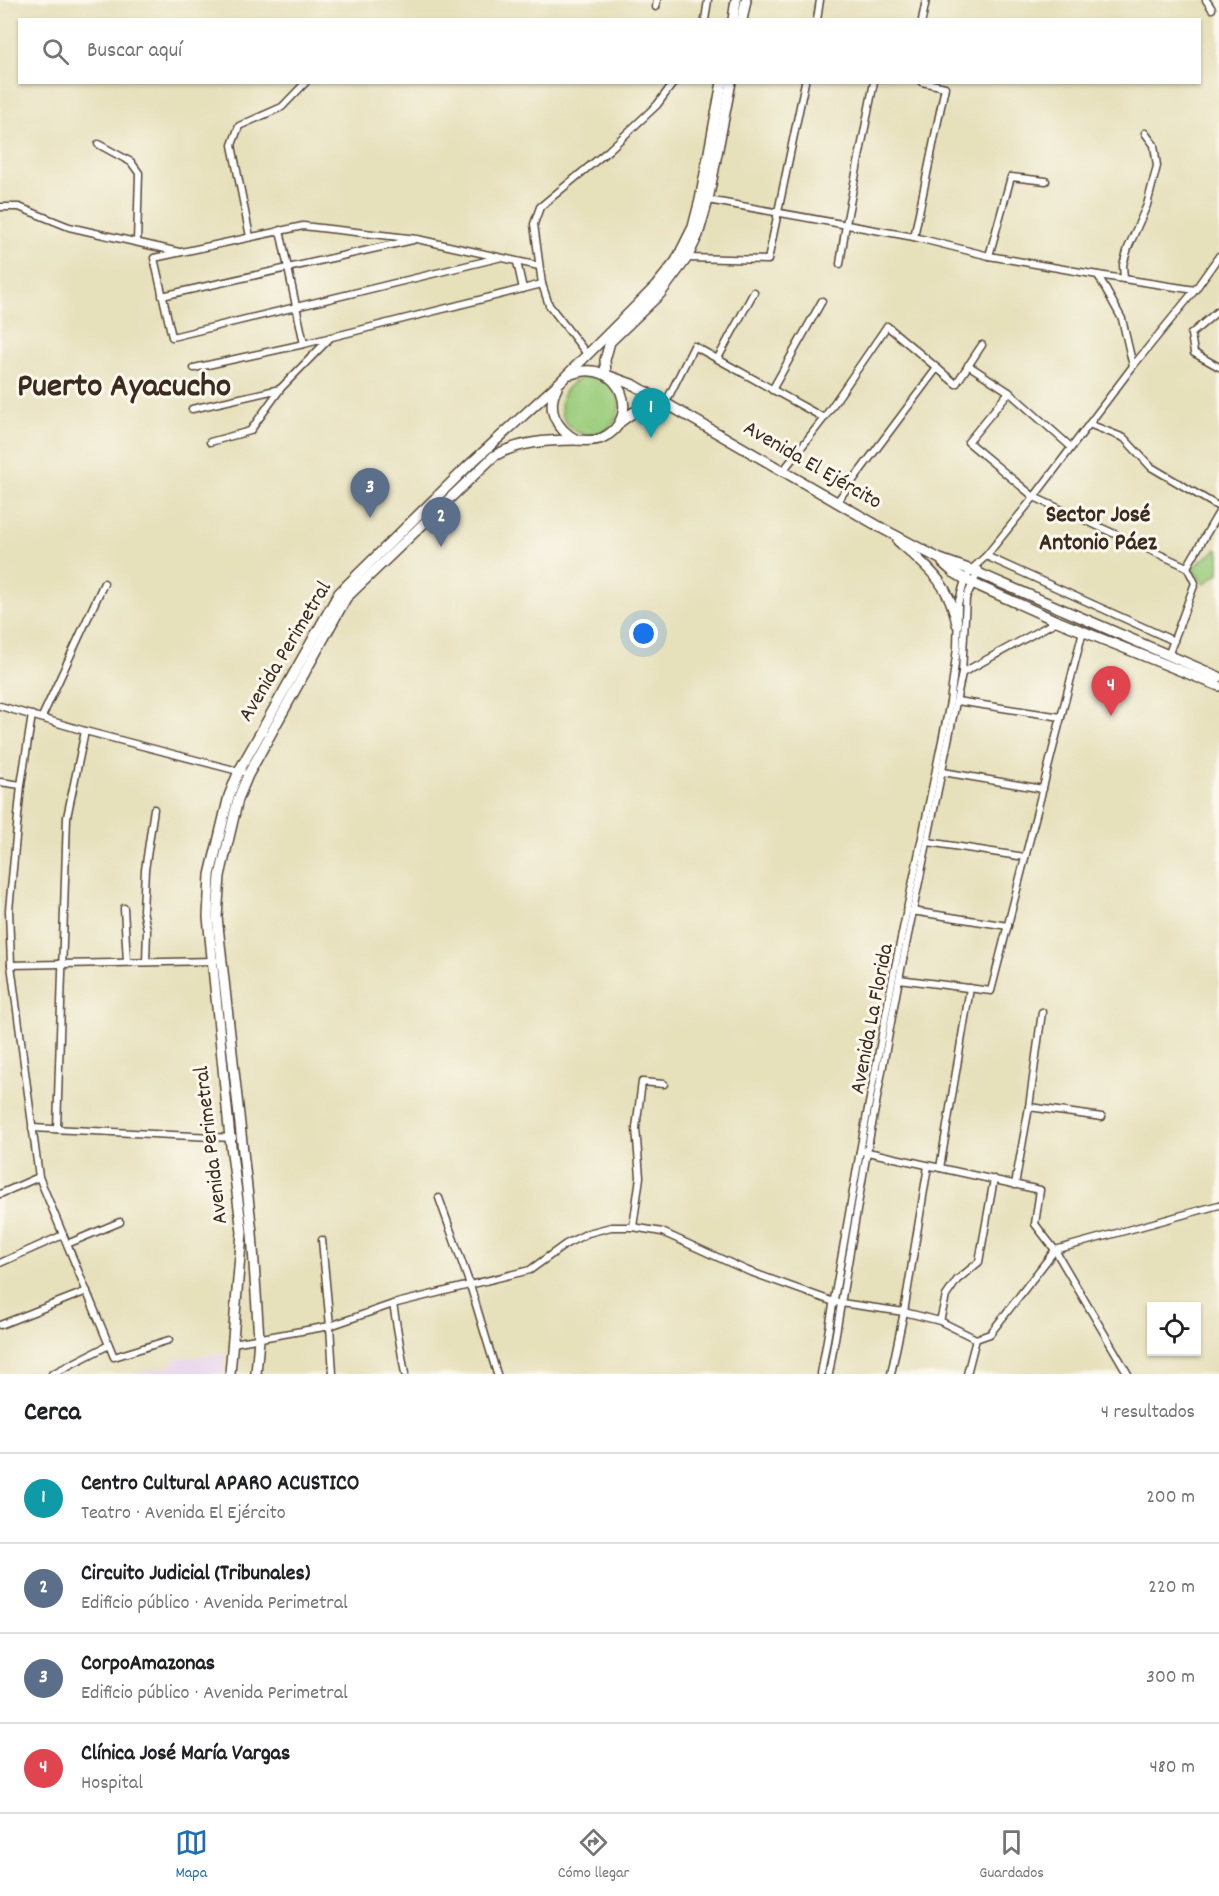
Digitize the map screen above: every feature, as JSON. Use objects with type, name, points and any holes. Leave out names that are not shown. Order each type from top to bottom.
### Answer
[{"type":"main road","points":[[733,18],[736,0]]},
{"type":"main road","points":[[742,18],[746,0]]},
{"type":"main road","name":"Avenida Perimetral","points":[[243,773],[339,593],[468,466],[560,382],[655,287],[676,261],[693,227],[700,200],[722,84]]},
{"type":"main road","points":[[608,375],[605,360],[610,342],[660,294],[687,258],[698,235],[708,200],[731,84]]},
{"type":"main road","points":[[620,422],[623,397],[618,385],[608,375],[595,370],[582,370],[570,374],[560,382],[554,392],[553,415],[558,426],[577,440],[602,439],[634,412],[665,404]]},
{"type":"main road","name":"Avenida El Ejército","points":[[608,375],[634,385],[836,503],[940,559],[1219,677]]},
{"type":"main road","name":"Avenida Perimetral","points":[[230,1374],[242,1232],[217,961],[208,917],[210,876],[229,796],[346,598],[494,456],[516,445],[577,440]]},
{"type":"main road","points":[[885,530],[937,577],[952,600],[957,624]]},
{"type":"main road","name":"Avenida El Ejército","points":[[940,559],[953,572],[969,581],[1057,621],[1219,686]]},
{"type":"main road","name":"Avenida Perimetral","points":[[235,1138],[252,1233],[259,1340],[256,1374]]},
{"type":"street","points":[[705,18],[708,0]]},
{"type":"street","points":[[817,18],[820,0]]},
{"type":"street","points":[[922,18],[926,0]]},
{"type":"street","points":[[1206,0],[1212,9]]},
{"type":"street","points":[[250,237],[232,145],[235,136],[239,126],[282,107],[304,84]]},
{"type":"street","points":[[587,354],[549,305],[542,284],[534,224],[540,207],[609,150],[657,105],[673,84]]},
{"type":"street","points":[[687,258],[768,260],[804,84]]},
{"type":"street","points":[[840,264],[874,84]]},
{"type":"street","points":[[914,237],[945,87],[931,84]]},
{"type":"street","points":[[1124,279],[1123,265],[1147,205],[1157,166],[1154,145],[1145,133]]},
{"type":"street","points":[[98,144],[130,162],[139,173],[137,242]]},
{"type":"street","points":[[989,256],[1011,177],[1046,181]]},
{"type":"street","points":[[708,200],[914,237],[989,256],[1195,290]]},
{"type":"street","points":[[0,207],[20,207],[69,227],[180,252]]},
{"type":"street","points":[[498,258],[171,337],[154,258],[303,226],[417,239],[539,266]]},
{"type":"street","points":[[280,230],[304,344]]},
{"type":"street","points":[[162,296],[417,239]]},
{"type":"street","points":[[1128,1374],[1055,1250],[1035,1224],[1040,1190],[863,1151],[909,898],[950,702],[957,648],[958,604],[974,572],[1034,497],[1132,366],[1195,290],[1219,256]]},
{"type":"street","points":[[517,262],[523,289]]},
{"type":"street","points":[[1098,275],[1122,319],[1132,366]]},
{"type":"street","points":[[194,368],[304,344],[542,284]]},
{"type":"street","points":[[718,358],[754,292]]},
{"type":"street","points":[[772,390],[822,301]]},
{"type":"street","points":[[1219,310],[1191,334],[1190,338],[1194,353],[1219,367]]},
{"type":"street","points":[[783,471],[824,418],[887,326],[956,384],[982,345]]},
{"type":"street","points":[[210,442],[250,431],[281,388],[331,336]]},
{"type":"street","points":[[665,404],[694,346],[824,418]]},
{"type":"street","points":[[968,365],[1009,392],[1071,447]]},
{"type":"street","points":[[836,503],[937,368]]},
{"type":"street","points":[[192,409],[281,388]]},
{"type":"street","points":[[1009,392],[968,442],[1034,497],[1187,567],[1195,583],[1168,656]]},
{"type":"street","points":[[1089,424],[1124,438],[1151,467],[1219,507]]},
{"type":"street","points":[[1187,567],[1219,512]]},
{"type":"street","points":[[987,556],[1174,641]]},
{"type":"street","name":"Avenida La Florida","points":[[830,1374],[837,1302],[863,1151],[962,673],[964,609],[969,581]]},
{"type":"street","points":[[42,717],[104,583]]},
{"type":"street","points":[[962,673],[1057,621]]},
{"type":"street","points":[[899,979],[991,992],[1083,631]]},
{"type":"street","points":[[957,701],[1061,717]]},
{"type":"street","points":[[0,706],[243,773]]},
{"type":"street","points":[[32,715],[21,785],[9,910],[11,965],[39,1177],[114,1357],[169,1340]]},
{"type":"street","points":[[57,1129],[67,817],[85,731]]},
{"type":"street","points":[[943,772],[1043,789]]},
{"type":"street","points":[[0,782],[21,785]]},
{"type":"street","points":[[146,962],[147,930],[143,900],[154,809]]},
{"type":"street","points":[[928,842],[1025,857]]},
{"type":"street","points":[[124,908],[127,962]]},
{"type":"street","points":[[912,911],[1008,926]]},
{"type":"street","points":[[11,965],[217,961]]},
{"type":"street","points":[[940,1168],[970,988]]},
{"type":"street","points":[[1015,1185],[1029,1107],[1042,1012]]},
{"type":"street","points":[[633,1227],[640,1177],[636,1128],[642,1082],[664,1084]]},
{"type":"street","points":[[1029,1107],[1102,1117]]},
{"type":"street","points":[[33,1128],[235,1138]]},
{"type":"street","points":[[891,1374],[904,1312],[928,1166]]},
{"type":"street","points":[[0,1194],[39,1177]]},
{"type":"street","points":[[940,1320],[946,1296],[957,1280],[979,1262],[994,1179]]},
{"type":"street","points":[[440,1198],[497,1374]]},
{"type":"street","points":[[233,1343],[330,1326],[393,1304],[530,1270],[566,1244],[588,1233],[611,1227],[633,1227],[662,1232],[748,1271],[837,1302],[940,1320],[976,1339],[990,1334],[1055,1250],[1219,1205]]},
{"type":"street","points":[[67,1244],[120,1222]]},
{"type":"street","points":[[0,1263],[63,1235]]},
{"type":"street","points":[[322,1240],[333,1374]]},
{"type":"street","points":[[0,1325],[87,1291]]},
{"type":"street","points":[[821,1374],[837,1302]]},
{"type":"street","points":[[393,1304],[405,1374]]},
{"type":"street","points":[[967,1374],[976,1339]]},
{"type":"street","points":[[52,1374],[109,1345]]},
{"type":"shaded area","points":[[225,1354],[223,1374],[132,1374],[173,1365],[173,1359]]},
{"type":"green space","points":[[590,377],[601,379],[611,385],[617,395],[619,406],[617,417],[611,427],[601,433],[590,435],[579,433],[569,427],[563,417],[561,406],[563,395],[569,385],[579,379]]},
{"type":"green space","points":[[1217,549],[1219,573],[1204,584],[1192,568]]},
{"type":"place","name":"Centro Cultural APARO ACUSTICO","points":[[651,438]]},
{"type":"place","name":"CorpoAmazonas","points":[[370,518]]},
{"type":"place","name":"Circuito Judicial (Tribunales)","points":[[441,547]]},
{"type":"place","name":"Clínica José María Vargas","points":[[1111,716]]},
{"type":"district","name":"Puerto Ayacucho","points":[[124,388]]},
{"type":"district","name":"Sector José Antonio Páez","points":[[1098,530]]}]
